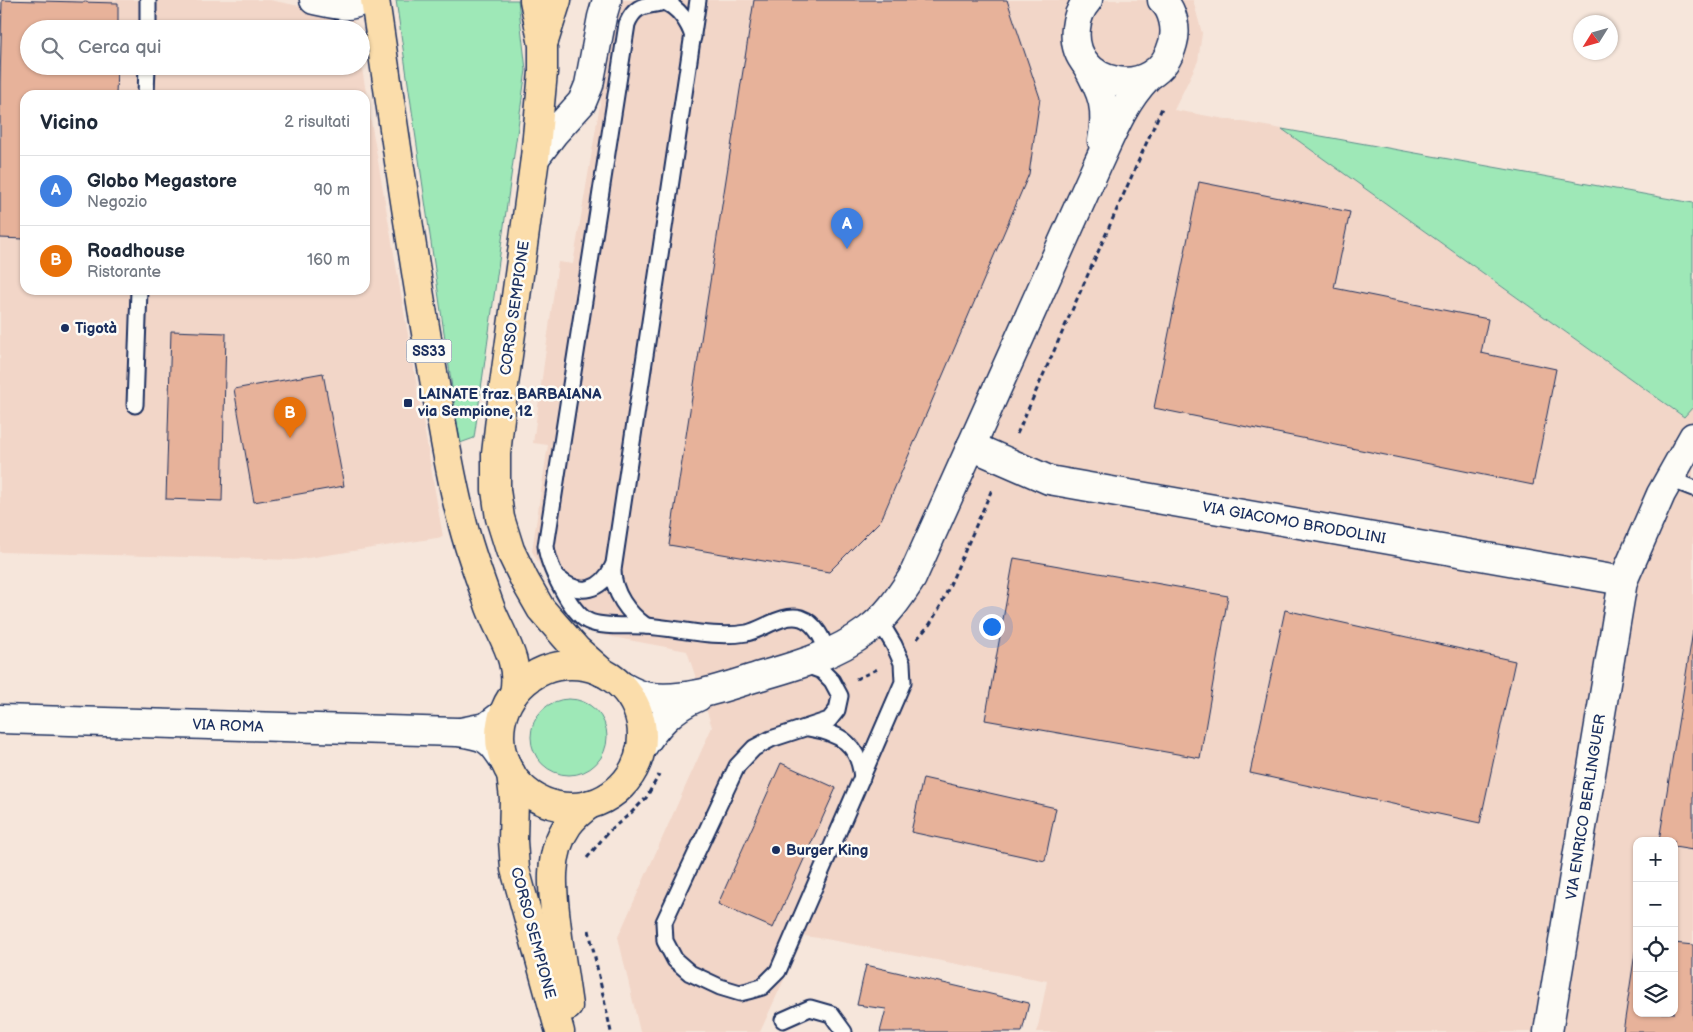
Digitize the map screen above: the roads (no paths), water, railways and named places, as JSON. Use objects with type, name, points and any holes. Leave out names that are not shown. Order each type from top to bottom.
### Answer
[{"type":"main road","name":"SS33","points":[[375,0],[426,330],[447,452],[462,522],[478,572],[491,610],[514,660],[516,684],[508,704]]},
{"type":"main road","name":"CORSO SEMPIONE","points":[[534,0],[543,45],[543,72],[535,158],[496,454],[496,490],[500,518],[510,550],[541,609],[577,650],[612,679]]},
{"type":"main road","points":[[543,45],[557,0]]},
{"type":"main road","points":[[579,665],[612,679],[636,707],[642,728],[640,751],[632,772],[618,790],[598,802],[590,804],[577,807],[554,805],[533,796],[516,781],[508,768],[500,738],[508,704],[532,676],[555,666],[579,665]]},
{"type":"main road","name":"CORSO SEMPIONE","points":[[508,768],[514,799],[513,841],[515,869],[560,1032]]},
{"type":"main road","name":"CORSO SEMPIONE","points":[[572,1032],[553,898],[553,876],[556,855],[567,826],[576,815],[590,804]]},
{"type":"street","points":[[314,0],[344,6],[354,5],[362,0]]},
{"type":"street","points":[[535,158],[554,133],[582,102],[588,85],[607,0]]},
{"type":"street","points":[[612,679],[636,694],[648,697],[686,697],[706,693],[802,664],[838,649],[869,630],[893,607],[912,578],[1125,105],[1134,91],[1154,73],[1170,54],[1175,37],[1173,20],[1166,4],[1162,0]]},
{"type":"street","points":[[1078,6],[1075,35],[1078,50],[1097,84],[1103,100],[1105,114],[1105,125],[1098,162]]},
{"type":"street","points":[[1086,64],[1098,75],[1113,81],[1130,82],[1154,73]]},
{"type":"street","name":"VIA ENRICO BERLINGUER","points":[[1548,1032],[1623,581],[1661,494],[1681,483],[1693,437]]},
{"type":"street","name":"VIA GIACOMO BRODOLINI","points":[[971,446],[1049,480],[1623,581]]},
{"type":"street","points":[[640,751],[652,731],[662,721],[689,700],[706,693]]},
{"type":"street","points":[[457,732],[486,727],[508,704]]},
{"type":"street","name":"VIA ROMA","points":[[0,719],[457,732]]},
{"type":"street","points":[[457,732],[484,738],[497,748],[508,768]]},
{"type":"lane","points":[[148,0],[148,20]]},
{"type":"lane","points":[[646,626],[631,613],[617,591],[613,580],[614,565],[698,0]]},
{"type":"lane","points":[[693,37],[692,32],[681,15],[668,1],[641,4],[634,9],[627,24],[546,546],[547,557],[554,574],[575,610],[588,621],[715,635],[749,632],[780,620],[796,617],[810,623],[816,629],[828,653]]},
{"type":"lane","points":[[146,75],[146,90]]},
{"type":"lane","points":[[135,405],[139,295]]},
{"type":"lane","points":[[554,574],[564,583],[582,590],[599,586],[614,565]]},
{"type":"lane","points":[[802,664],[822,671],[834,686],[840,696],[837,710],[829,720],[771,739],[754,748],[737,766],[664,922],[665,940],[675,960],[690,973],[720,987],[740,993],[762,987],[778,971],[903,682],[902,663],[894,644],[879,620]]},
{"type":"lane","points":[[806,727],[828,731],[844,740],[855,751],[861,764],[862,778]]},
{"type":"lane","points":[[784,1020],[810,1008],[831,1014],[844,1032]]},
{"type":"place","name":"Globo Megastore","points":[[847,249]]},
{"type":"place","name":"Tigotà","points":[[65,328]]},
{"type":"place","name":"LAINATE fraz. BARBAIANA via Sempione, 12","points":[[408,403]]},
{"type":"place","name":"Roadhouse","points":[[290,438]]},
{"type":"place","name":"Burger King","points":[[776,850]]}]
